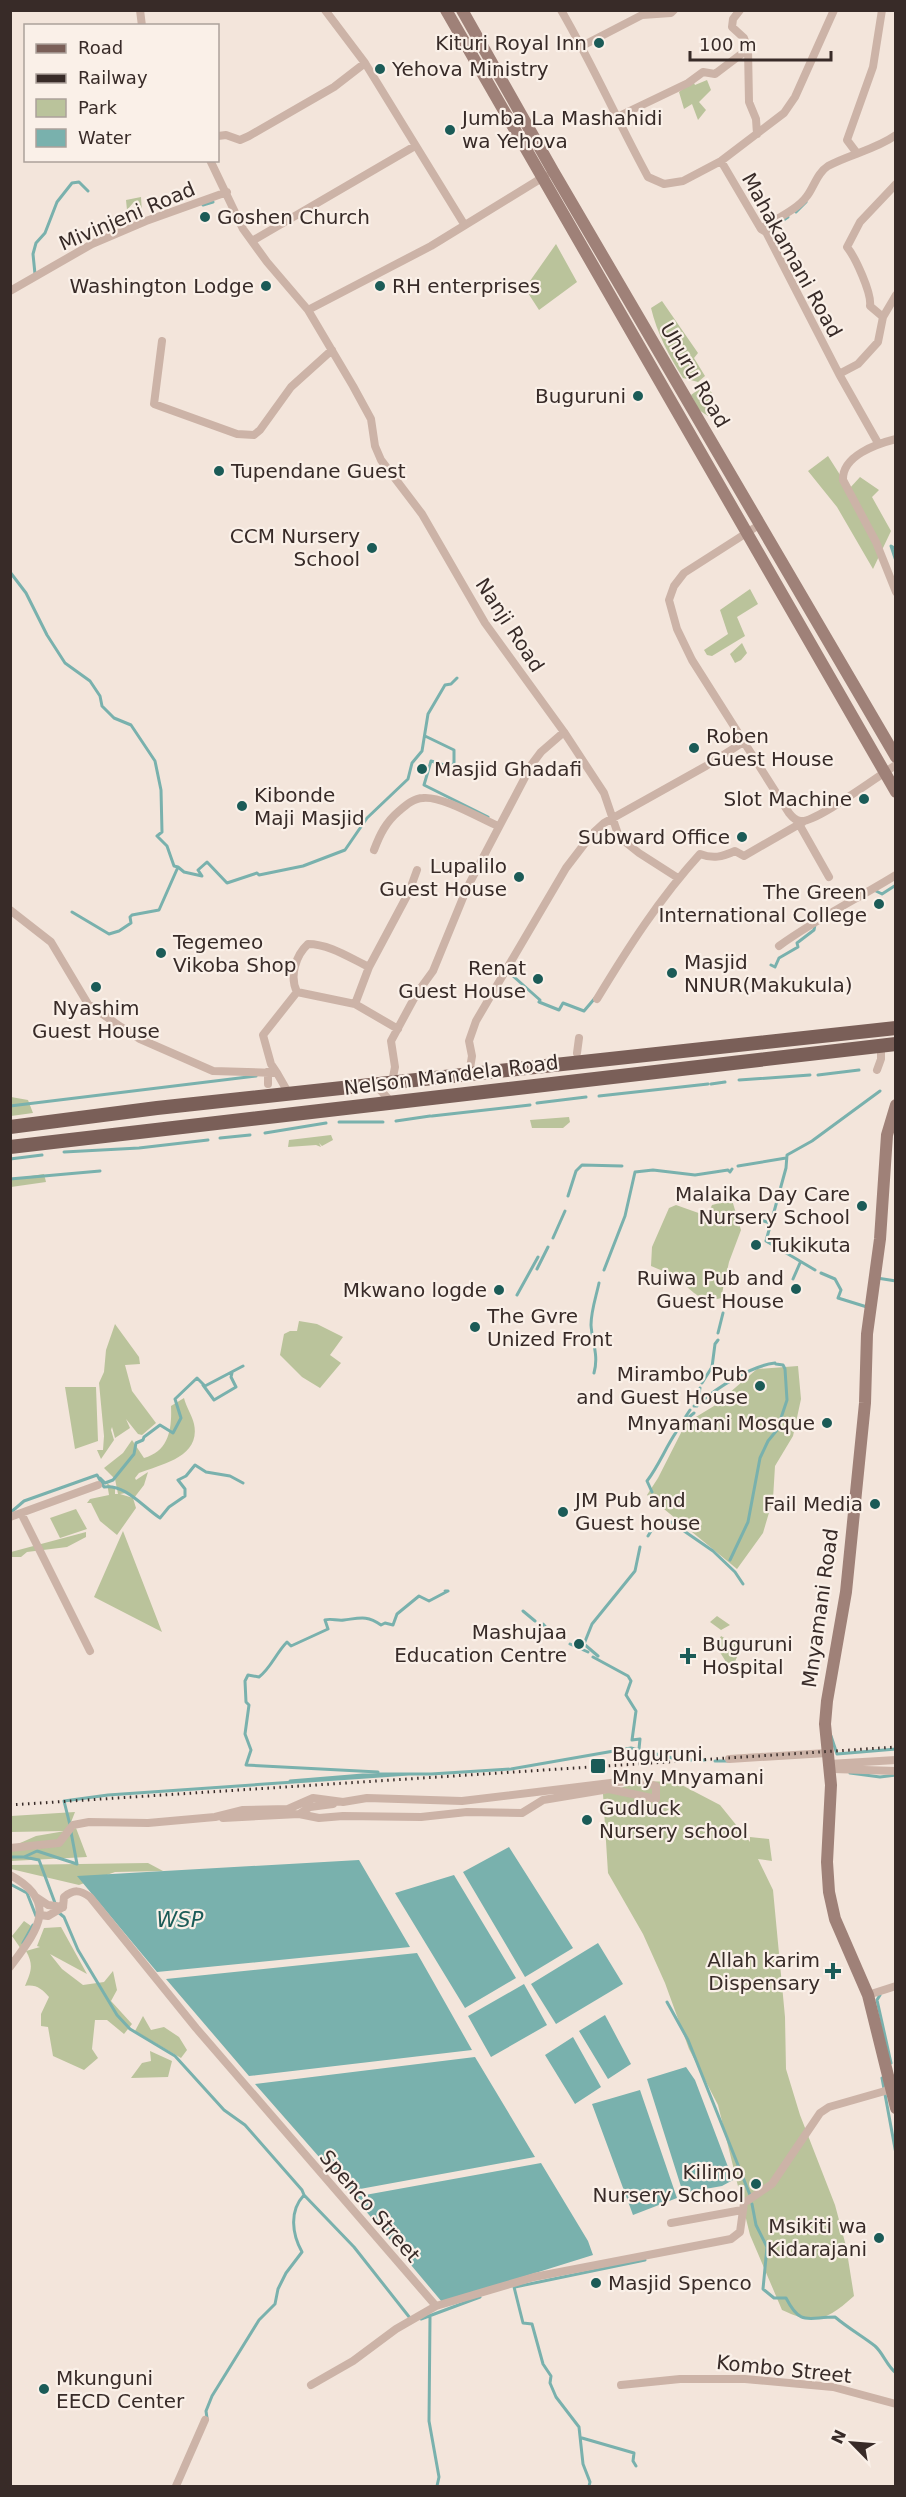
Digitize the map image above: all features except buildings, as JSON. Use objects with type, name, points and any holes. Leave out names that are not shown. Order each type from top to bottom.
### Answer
[{"type":"main road","name":"Uhuru Road","points":[[462,10],[553,171],[896,757]]},
{"type":"main road","name":"Uhuru Road","points":[[451,12],[542,179],[747,532]]},
{"type":"main road","points":[[747,532],[896,792]]},
{"type":"main road","name":"Nelson Mandela Road","points":[[10,1127],[375,1084],[896,1028]]},
{"type":"main road","name":"Nelson Mandela Road","points":[[10,1147],[896,1044]]},
{"type":"main road","name":"Mnyamani Road","points":[[896,1106],[888,1133],[881,1232],[867,1334],[865,1403],[846,1592],[825,1725],[831,1807],[827,1862],[829,1892],[839,1928],[868,1995],[896,2108]]},
{"type":"street","points":[[325,10],[365,63],[464,224]]},
{"type":"street","name":"Mahakamani Road","points":[[561,10],[582,46],[615,118],[648,177],[656,182],[672,184],[683,181],[721,161],[761,229],[766,232],[839,374],[878,443]]},
{"type":"street","points":[[582,46],[642,15],[671,13],[675,10]]},
{"type":"street","points":[[740,10],[733,19],[732,27],[744,38],[748,49],[749,102],[756,119],[757,134]]},
{"type":"street","points":[[721,161],[784,113],[795,97],[834,10]]},
{"type":"street","points":[[856,152],[848,140],[873,67],[882,10]]},
{"type":"street","points":[[615,118],[688,83],[703,72],[715,74],[748,49]]},
{"type":"street","points":[[219,136],[226,135],[240,140],[249,136],[334,87],[365,63]]},
{"type":"street","points":[[761,229],[806,197],[826,167],[896,135]]},
{"type":"street","points":[[252,241],[415,146]]},
{"type":"street","name":"Mivinjeni Road","points":[[10,291],[92,244],[146,221],[227,192],[211,162]]},
{"type":"street","points":[[308,310],[431,246],[553,171]]},
{"type":"street","points":[[883,317],[870,306],[871,299],[865,282],[857,268],[855,257],[847,247],[860,222],[896,184]]},
{"type":"street","name":"Nanji Road","points":[[227,192],[243,229],[308,310],[332,350],[371,419],[375,446],[381,460],[422,514],[484,623],[564,732],[604,793],[614,818],[618,837],[678,878]]},
{"type":"street","points":[[839,374],[858,364],[878,342],[883,317],[895,299]]},
{"type":"street","points":[[162,341],[154,404],[204,424],[237,434],[254,435],[291,387],[332,350]]},
{"type":"street","points":[[896,439],[878,443],[849,462],[844,469],[843,480],[876,542],[896,591]]},
{"type":"street","points":[[759,525],[684,573],[674,586],[669,600],[677,629],[692,660],[789,813],[801,823],[829,877]]},
{"type":"street","points":[[392,1083],[395,1067],[392,1041],[417,993],[433,971],[467,888],[532,764],[541,752],[564,732]]},
{"type":"street","points":[[469,1074],[472,1056],[469,1041],[476,1021],[580,847],[604,823],[706,766],[745,741]]},
{"type":"street","points":[[597,999],[643,924],[678,878],[700,854],[710,858],[724,856],[735,851],[744,856],[830,808],[896,765]]},
{"type":"street","points":[[374,850],[381,832],[391,817],[410,802],[423,798],[439,800],[498,826]]},
{"type":"street","points":[[355,1004],[369,967],[409,892],[417,870]]},
{"type":"street","points":[[779,946],[819,919],[839,910],[896,875]]},
{"type":"street","points":[[10,910],[51,942],[88,1004],[140,1039],[213,1071],[273,1072]]},
{"type":"street","points":[[297,992],[294,985],[294,969],[302,950],[308,944],[330,949],[369,967]]},
{"type":"street","points":[[297,992],[355,1004],[375,1013],[398,1029]]},
{"type":"street","points":[[289,1094],[273,1072],[263,1035],[297,992]]},
{"type":"street","points":[[578,1053],[579,1038]]},
{"type":"street","points":[[877,1070],[881,1059],[881,1046]]},
{"type":"street","points":[[268,1084],[273,1072]]},
{"type":"street","points":[[375,1084],[391,1102]]},
{"type":"street","points":[[10,1517],[98,1485]]},
{"type":"street","points":[[21,1513],[90,1651]]},
{"type":"street","points":[[729,1759],[829,1762],[896,1760]]},
{"type":"street","points":[[829,1762],[896,1771]]},
{"type":"street","points":[[215,1817],[232,1819],[299,1814],[319,1818],[420,1817],[467,1812],[522,1813],[543,1800],[609,1789],[656,1799],[656,1786],[635,1780],[462,1801],[367,1798],[310,1807],[299,1814]]},
{"type":"street","points":[[10,1848],[59,1843],[73,1825],[89,1822],[148,1823],[215,1817],[243,1810],[288,1809],[313,1798],[342,1802]]},
{"type":"street","points":[[10,1875],[48,1905],[63,1907]]},
{"type":"street","name":"Spenco Street","points":[[63,1907],[64,1897],[72,1891],[82,1891],[90,1897],[196,2028],[436,2306]]},
{"type":"street","points":[[10,1967],[38,1929],[40,1915],[36,1897]]},
{"type":"street","points":[[40,1915],[48,1916],[63,1907]]},
{"type":"street","points":[[868,1995],[896,1986]]},
{"type":"street","points":[[311,2385],[353,2361],[396,2329],[436,2306],[534,2277],[731,2239],[740,2232],[742,2210],[747,2201],[772,2184],[820,2113],[829,2107],[892,2087]]},
{"type":"street","points":[[671,2223],[742,2210]]},
{"type":"street","name":"Kombo Street","points":[[621,2385],[668,2379],[725,2378],[827,2386],[896,2404]]},
{"type":"street","points":[[176,2487],[205,2420]]},
{"type":"green space","points":[[707,80],[711,90],[699,102],[706,110],[698,120],[692,104],[684,109],[679,92],[693,81],[695,85]]},
{"type":"green space","points":[[141,197],[142,213],[135,208],[133,203],[127,210],[126,200]]},
{"type":"green space","points":[[556,244],[577,282],[539,310],[528,293],[530,281]]},
{"type":"green space","points":[[662,301],[698,353],[694,358],[705,376],[698,382],[683,378],[660,335],[651,308]]},
{"type":"green space","points":[[706,384],[715,400],[714,407],[708,416],[699,410],[691,395]]},
{"type":"green space","points":[[828,456],[849,489],[860,477],[879,490],[872,497],[891,531],[873,569],[837,507],[808,471]]},
{"type":"green space","points":[[750,589],[758,604],[737,617],[745,636],[712,656],[707,655],[704,650],[728,634],[720,610]]},
{"type":"green space","points":[[742,643],[747,653],[735,663],[730,654]]},
{"type":"green space","points":[[11,1097],[28,1100],[33,1113],[11,1116]]},
{"type":"green space","points":[[569,1117],[570,1122],[563,1128],[532,1128],[530,1120]]},
{"type":"green space","points":[[331,1135],[333,1140],[322,1146],[319,1143],[321,1147],[316,1145],[288,1147],[289,1140]]},
{"type":"green space","points":[[44,1174],[46,1182],[11,1187],[11,1179]]},
{"type":"green space","points":[[732,1200],[741,1230],[729,1262],[721,1298],[702,1298],[675,1277],[651,1266],[652,1247],[669,1208],[676,1205],[707,1216],[712,1205]]},
{"type":"green space","points":[[299,1321],[317,1324],[343,1337],[330,1355],[341,1363],[320,1388],[302,1377],[280,1355],[284,1334],[297,1331]]},
{"type":"green space","points":[[115,1324],[139,1357],[140,1364],[125,1365],[132,1391],[156,1423],[142,1435],[138,1434],[126,1419],[130,1428],[115,1438],[112,1427],[114,1440],[101,1459],[97,1450],[103,1450],[104,1436],[99,1383],[104,1372],[106,1350]]},
{"type":"green space","points":[[798,1366],[801,1399],[793,1436],[775,1466],[773,1499],[763,1533],[737,1569],[647,1495],[686,1423],[714,1406],[757,1369]]},
{"type":"green space","points":[[65,1387],[96,1387],[98,1441],[75,1449]]},
{"type":"green space","points":[[184,1398],[194,1424],[195,1435],[192,1444],[178,1458],[139,1473],[136,1480],[148,1472],[144,1485],[134,1498],[126,1493],[120,1494],[133,1498],[136,1508],[117,1535],[100,1521],[91,1503],[87,1503],[90,1499],[109,1495],[107,1483],[115,1489],[115,1494],[118,1494],[115,1479],[104,1468],[123,1453],[132,1440],[144,1458],[159,1450],[164,1445],[169,1431],[171,1406]]},
{"type":"green space","points":[[76,1509],[87,1529],[60,1538],[50,1518]]},
{"type":"green space","points":[[123,1531],[162,1632],[94,1597]]},
{"type":"green space","points":[[86,1532],[86,1537],[67,1547],[27,1552],[21,1557],[11,1557],[11,1552]]},
{"type":"green space","points":[[717,1616],[730,1625],[721,1630],[710,1622]]},
{"type":"green space","points":[[721,1636],[741,1648],[733,1666],[728,1665],[716,1646]]},
{"type":"green space","points":[[641,1781],[676,1782],[720,1805],[750,1842],[750,1837],[769,1839],[772,1861],[758,1859],[773,1890],[785,2017],[786,2069],[800,2115],[835,2205],[846,2246],[854,2296],[836,2311],[821,2318],[804,2318],[782,2310],[750,2235],[718,2105],[689,2049],[665,1983],[643,1934],[608,1873],[603,1794]]},
{"type":"green space","points":[[75,1812],[68,1830],[76,1828],[87,1857],[11,1861],[11,1847],[36,1836],[65,1831],[11,1832],[11,1816]]},
{"type":"green space","points":[[148,1863],[163,1871],[115,1872],[79,1885],[11,1869],[11,1865]]},
{"type":"green space","points":[[24,1921],[34,1928],[21,1949],[12,1936]]},
{"type":"green space","points":[[61,1927],[87,1974],[50,1954],[62,1969],[83,1985],[104,1982],[113,1971],[117,1990],[111,2001],[132,2024],[124,2034],[107,2020],[95,2020],[92,2049],[98,2058],[84,2070],[53,2056],[48,2027],[41,2026],[41,2014],[49,1997],[38,1988],[25,1986],[31,1968],[26,1951],[40,1947],[37,1946],[44,1928]]},
{"type":"green space","points":[[143,2016],[151,2030],[164,2027],[179,2037],[187,2050],[181,2058],[135,2031]]},
{"type":"green space","points":[[150,2051],[172,2061],[168,2077],[131,2078],[142,2063],[151,2061]]},
{"type":"water","points":[[509,1847],[573,1948],[525,1977],[463,1872]]},
{"type":"water","name":"WSP","points":[[359,1860],[410,1947],[157,1972],[77,1876]]},
{"type":"water","points":[[454,1875],[516,1978],[465,2008],[395,1893]]},
{"type":"water","points":[[598,1943],[623,1984],[556,2024],[531,1984]]},
{"type":"water","name":"WSP","points":[[417,1953],[472,2050],[249,2076],[166,1979]]},
{"type":"water","points":[[524,1984],[547,2025],[491,2057],[468,2016]]},
{"type":"water","points":[[605,2015],[631,2064],[608,2079],[579,2031]]},
{"type":"water","points":[[573,2037],[601,2087],[575,2104],[545,2055]]},
{"type":"water","points":[[475,2057],[535,2157],[349,2191],[255,2084]]},
{"type":"water","points":[[686,2067],[695,2080],[733,2180],[722,2186],[683,2193],[647,2079]]},
{"type":"water","points":[[640,2090],[677,2198],[633,2215],[592,2104]]},
{"type":"water","points":[[541,2163],[588,2241],[593,2255],[442,2302],[354,2197]]},
{"type":"waterway","points":[[35,274],[33,254],[36,243],[45,233],[57,202],[72,183],[79,182],[88,191]]},
{"type":"waterway","points":[[203,205],[213,202]]},
{"type":"waterway","points":[[796,212],[806,202]]},
{"type":"waterway","points":[[766,232],[788,217]]},
{"type":"waterway","points":[[896,549],[891,546],[896,561]]},
{"type":"waterway","points":[[10,572],[26,593],[47,635],[65,663],[90,681],[100,696],[102,706],[114,718],[131,725],[155,761],[161,790],[162,832],[157,836],[167,846],[174,866],[178,867],[159,910],[132,915],[131,923],[119,931],[109,934],[72,912]]},
{"type":"waterway","points":[[178,867],[184,872],[202,876],[198,870],[207,862],[227,883],[257,873],[259,875],[303,866],[345,850],[367,818],[408,779],[412,763],[422,751],[428,714],[445,685],[451,684],[457,678]]},
{"type":"waterway","points":[[425,736],[454,750],[454,763],[451,767],[431,761],[424,785],[488,817]]},
{"type":"waterway","points":[[874,890],[882,894],[896,885]]},
{"type":"waterway","points":[[771,965],[775,967],[779,958],[798,947],[797,943],[814,930],[815,925]]},
{"type":"waterway","points":[[513,976],[540,1000],[539,1002],[559,1010],[563,1003],[584,1011],[595,998]]},
{"type":"waterway","points":[[818,1075],[859,1070]]},
{"type":"waterway","points":[[739,1080],[810,1075]]},
{"type":"waterway","points":[[10,1106],[256,1076]]},
{"type":"waterway","points":[[711,1084],[725,1082]]},
{"type":"waterway","points":[[599,1096],[708,1084]]},
{"type":"waterway","points":[[815,1270],[766,1241],[786,1168],[787,1155],[812,1141],[880,1091]]},
{"type":"waterway","points":[[537,1103],[586,1097]]},
{"type":"waterway","points":[[432,1116],[530,1105]]},
{"type":"waterway","points":[[396,1121],[430,1116]]},
{"type":"waterway","points":[[339,1122],[383,1122]]},
{"type":"waterway","points":[[265,1133],[326,1123]]},
{"type":"waterway","points":[[220,1138],[250,1135]]},
{"type":"waterway","points":[[64,1152],[139,1148],[208,1140]]},
{"type":"waterway","points":[[10,1159],[42,1155]]},
{"type":"waterway","points":[[738,1166],[786,1158]]},
{"type":"waterway","points":[[568,1196],[576,1171],[582,1165],[622,1166]]},
{"type":"waterway","points":[[604,1270],[625,1216],[635,1172],[653,1170],[695,1175],[728,1170],[730,1172],[732,1169]]},
{"type":"waterway","points":[[10,1179],[100,1171]]},
{"type":"waterway","points":[[553,1238],[565,1211]]},
{"type":"waterway","points":[[761,1220],[770,1223]]},
{"type":"waterway","points":[[537,1269],[548,1247]]},
{"type":"waterway","points":[[517,1295],[538,1257]]},
{"type":"waterway","points":[[793,1279],[800,1263]]},
{"type":"waterway","points":[[821,1273],[835,1279],[841,1290],[838,1298],[867,1307]]},
{"type":"waterway","points":[[877,1278],[896,1281]]},
{"type":"waterway","points":[[594,1373],[596,1354],[591,1320],[599,1283]]},
{"type":"waterway","points":[[718,1333],[723,1313]]},
{"type":"waterway","points":[[702,1383],[712,1367],[715,1344],[718,1340]]},
{"type":"waterway","points":[[698,1404],[745,1373],[775,1363]]},
{"type":"waterway","points":[[730,1560],[748,1522],[760,1458],[768,1441],[777,1430],[787,1400],[785,1369],[783,1365],[776,1364]]},
{"type":"waterway","points":[[100,1478],[105,1483],[113,1480],[134,1454],[136,1443],[160,1425],[173,1433],[181,1418],[175,1399],[197,1378],[205,1386],[243,1366]]},
{"type":"waterway","points":[[203,1385],[214,1400],[236,1387],[231,1377],[232,1373]]},
{"type":"waterway","points":[[697,1406],[700,1388]]},
{"type":"waterway","points":[[684,1419],[690,1410]]},
{"type":"waterway","points":[[652,1492],[647,1481],[679,1428],[694,1413]]},
{"type":"waterway","points":[[10,1513],[24,1501],[97,1475],[104,1487],[126,1492],[160,1518],[169,1507],[185,1496],[185,1489],[178,1480],[186,1476],[195,1465],[206,1472],[230,1476],[243,1483]]},
{"type":"waterway","points":[[661,1522],[671,1522],[713,1551],[735,1572],[743,1584]]},
{"type":"waterway","points":[[648,1536],[656,1523]]},
{"type":"waterway","points":[[598,1656],[584,1644],[592,1624],[635,1571],[640,1547]]},
{"type":"waterway","points":[[378,1772],[246,1765],[251,1750],[245,1734],[249,1705],[246,1702],[245,1681],[248,1675],[259,1677],[287,1642],[291,1646],[328,1629],[325,1620],[363,1618],[381,1625],[385,1623],[393,1625],[397,1614],[419,1596],[429,1601],[448,1591],[445,1591]]},
{"type":"waterway","points":[[523,1611],[535,1621]]},
{"type":"waterway","points":[[543,1624],[552,1634],[561,1638]]},
{"type":"waterway","points":[[570,1644],[588,1652]]},
{"type":"waterway","points":[[593,1657],[628,1676],[631,1681],[626,1695],[636,1711],[632,1740],[640,1739],[639,1749]]},
{"type":"waterway","points":[[831,1736],[837,1754],[896,1749]]},
{"type":"waterway","points":[[70,1825],[64,1801],[108,1795],[409,1774],[290,1781],[375,1774],[431,1774],[511,1769],[631,1748],[681,1760],[705,1760]]},
{"type":"waterway","points":[[715,1761],[727,1761]]},
{"type":"waterway","points":[[850,1773],[880,1777],[896,1775]]},
{"type":"waterway","points":[[10,1857],[24,1857],[37,1851],[77,1864],[71,1832]]},
{"type":"waterway","points":[[24,1857],[39,1860],[55,1903]]},
{"type":"waterway","points":[[10,1884],[27,1893],[36,1916]]},
{"type":"waterway","points":[[58,1912],[64,1917],[78,1950],[117,2015],[130,2029],[175,2056],[224,2110],[245,2125],[304,2195],[354,2247],[410,2318]]},
{"type":"waterway","points":[[23,1943],[33,1925]]},
{"type":"waterway","points":[[880,1995],[877,2000],[891,2063]]},
{"type":"waterway","points":[[667,2002],[688,2040],[750,2195]]},
{"type":"waterway","points":[[882,2078],[896,2154]]},
{"type":"waterway","points":[[207,2418],[206,2411],[212,2396],[259,2320],[275,2304],[278,2289],[286,2273],[302,2252],[294,2230],[294,2215],[304,2195]]},
{"type":"waterway","points":[[752,2204],[756,2225],[767,2247],[763,2289],[774,2298],[786,2298],[801,2317],[812,2319],[835,2317],[875,2346],[896,2373]]},
{"type":"waterway","points":[[515,2287],[645,2260]]},
{"type":"waterway","points":[[514,2287],[523,2323],[532,2324],[543,2364],[551,2376],[550,2383],[556,2397],[579,2427],[583,2464],[590,2482],[589,2486]]},
{"type":"waterway","points":[[421,2319],[480,2297]]},
{"type":"waterway","points":[[430,2317],[429,2421],[439,2477],[437,2486]]},
{"type":"waterway","points":[[582,2438],[634,2453],[633,2461],[636,2466]]},
{"type":"railway","points":[[10,1805],[896,1747]]},
{"type":"place","name":"Kituri Royal Inn","points":[[599,43]]},
{"type":"place","name":"Yehova Ministry","points":[[380,69]]},
{"type":"place","name":"Jumba La Mashahidi wa Yehova","points":[[450,130]]},
{"type":"place","name":"Goshen Church","points":[[205,217]]},
{"type":"place","name":"Washington Lodge","points":[[266,286]]},
{"type":"place","name":"RH enterprises","points":[[380,286]]},
{"type":"place","name":"Buguruni","points":[[638,396]]},
{"type":"place","name":"Tupendane Guest","points":[[219,471]]},
{"type":"place","name":"CCM Nursery School","points":[[372,548]]},
{"type":"place","name":"Roben Guest House","points":[[694,748]]},
{"type":"place","name":"Masjid Ghadafi","points":[[422,769]]},
{"type":"place","name":"Slot Machine","points":[[864,799]]},
{"type":"place","name":"Kibonde Maji Masjid","points":[[242,806]]},
{"type":"place","name":"Subward Office","points":[[742,837]]},
{"type":"place","name":"Lupalilo Guest House","points":[[519,877]]},
{"type":"place","name":"The Green International College","points":[[879,904]]},
{"type":"place","name":"Tegemeo Vikoba Shop","points":[[161,953]]},
{"type":"place","name":"Masjid NNUR(Makukula)","points":[[672,973]]},
{"type":"place","name":"Renat Guest House","points":[[538,979]]},
{"type":"place","name":"Nyashim Guest House","points":[[96,987]]},
{"type":"place","name":"Malaika Day Care Nursery School","points":[[862,1206]]},
{"type":"place","name":"Tukikuta","points":[[756,1245]]},
{"type":"place","name":"Ruiwa Pub and Guest House","points":[[796,1289]]},
{"type":"place","name":"Mkwano logde","points":[[499,1290]]},
{"type":"place","name":"The Gvre Unized Front","points":[[475,1327]]},
{"type":"place","name":"Mirambo Pub and Guest House","points":[[760,1386]]},
{"type":"place","name":"Mnyamani Mosque","points":[[827,1423]]},
{"type":"place","name":"Fail Media","points":[[875,1504]]},
{"type":"place","name":"JM Pub and Guest house","points":[[563,1512]]},
{"type":"place","name":"Mashujaa Education Centre","points":[[579,1644]]},
{"type":"place","name":"Buguruni Hospital","points":[[688,1656]]},
{"type":"place","name":"Buguruni Mny Mnyamani","points":[[598,1766]]},
{"type":"place","name":"Gudluck Nursery school","points":[[587,1820]]},
{"type":"place","name":"Allah karim Dispensary","points":[[833,1971]]},
{"type":"place","name":"Kilimo Nursery School","points":[[756,2184]]},
{"type":"place","name":"Msikiti wa Kidarajani","points":[[879,2238]]},
{"type":"place","name":"Masjid Spenco","points":[[596,2283]]},
{"type":"place","name":"Mkunguni EECD Center","points":[[44,2389]]}]
